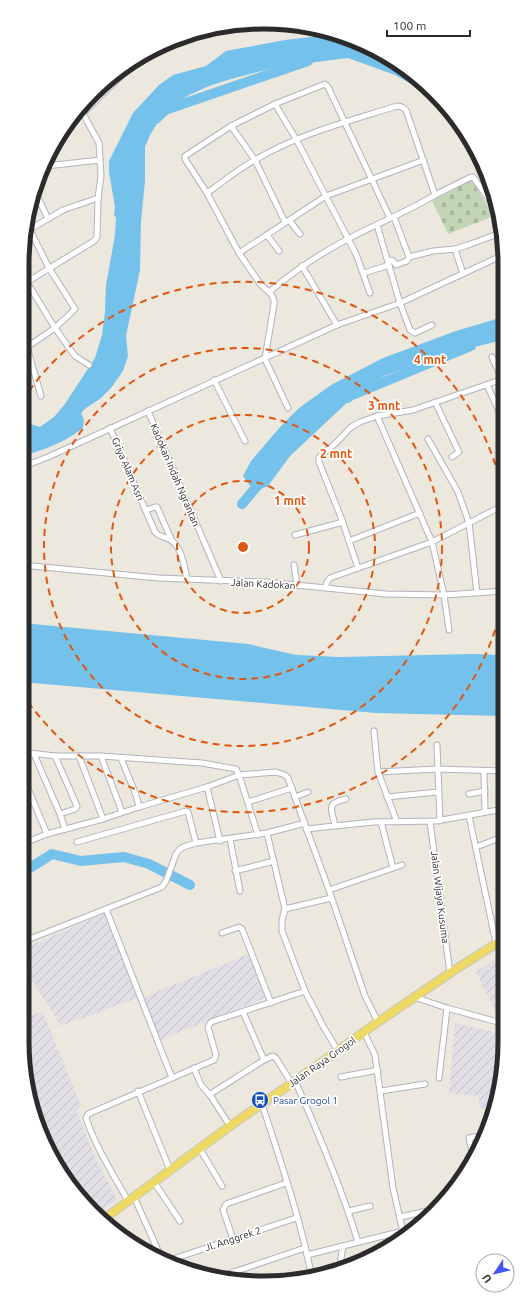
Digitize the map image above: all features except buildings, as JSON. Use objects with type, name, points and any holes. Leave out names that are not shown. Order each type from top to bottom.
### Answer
[{"type":"main road","name":"Jalan Raya Grogol","points":[[107,1216],[230,1126],[378,1022],[496,944]]},
{"type":"street","points":[[288,408],[265,359],[274,300],[269,292],[261,285],[239,253],[207,193],[185,159],[185,156],[231,126],[275,104],[325,84],[328,86],[371,179],[392,217],[409,257]]},
{"type":"street","points":[[275,104],[296,139],[359,260],[370,293]]},
{"type":"street","points":[[207,193],[255,160],[296,139],[344,122],[397,106],[406,110],[435,195]]},
{"type":"street","points":[[29,281],[94,241],[97,237],[98,198],[101,176],[99,142],[83,114]]},
{"type":"street","points":[[231,126],[255,160],[287,221],[300,234]]},
{"type":"street","points":[[51,165],[100,160]]},
{"type":"street","points":[[239,253],[326,196],[424,160]]},
{"type":"street","points":[[269,292],[302,266],[348,239],[471,177],[489,200]]},
{"type":"street","points":[[38,198],[48,219]]},
{"type":"street","points":[[32,229],[70,207],[98,198]]},
{"type":"street","points":[[377,225],[408,326],[412,332],[419,332],[432,325]]},
{"type":"street","points":[[267,235],[279,251]]},
{"type":"street","points":[[364,273],[392,260],[397,265],[406,261],[409,257],[433,250],[455,248],[496,235]]},
{"type":"street","points":[[29,344],[55,328],[75,309],[31,236]]},
{"type":"street","points":[[455,248],[463,274]]},
{"type":"street","points":[[29,464],[338,325],[400,303],[498,258]]},
{"type":"street","points":[[302,266],[338,325]]},
{"type":"street","points":[[29,285],[55,328],[75,356],[89,365]]},
{"type":"street","points":[[492,357],[498,370]]},
{"type":"street","points":[[29,361],[41,396]]},
{"type":"street","points":[[214,380],[245,441]]},
{"type":"street","points":[[358,568],[343,522],[319,462],[319,458],[351,427],[360,422],[377,416],[413,410],[487,386],[498,381]]},
{"type":"street","points":[[487,386],[498,409]]},
{"type":"street","points":[[435,402],[459,452],[452,457]]},
{"type":"street","name":"Kadokan Indah Ngrantan","points":[[148,411],[221,581]]},
{"type":"street","points":[[377,416],[432,542],[444,595],[449,630]]},
{"type":"street","name":"Griya Alam Asri","points":[[110,428],[158,536],[172,540]]},
{"type":"street","points":[[428,440],[456,488],[469,523],[477,593]]},
{"type":"street","name":"Griya Alam Asri","points":[[146,510],[157,507],[172,540],[178,548],[187,579]]},
{"type":"street","points":[[325,588],[330,578],[432,542],[498,508]]},
{"type":"street","points":[[349,541],[420,513]]},
{"type":"street","points":[[295,535],[343,522]]},
{"type":"street","name":"Jalan Kadokan","points":[[29,565],[187,579],[297,585],[386,594],[444,595],[498,591]]},
{"type":"street","points":[[294,565],[297,585]]},
{"type":"street","points":[[374,731],[378,772],[397,822]]},
{"type":"street","points":[[437,745],[440,821]]},
{"type":"street","points":[[29,753],[55,756],[101,756],[202,763],[236,769],[258,835]]},
{"type":"street","points":[[34,754],[65,829]]},
{"type":"street","points":[[55,756],[77,806],[75,809],[60,814]]},
{"type":"street","points":[[79,756],[103,819]]},
{"type":"street","points":[[101,756],[122,812]]},
{"type":"street","points":[[121,758],[136,795],[139,807]]},
{"type":"street","points":[[378,772],[437,769],[498,771]]},
{"type":"street","points":[[484,771],[485,812]]},
{"type":"street","points":[[29,840],[206,787],[239,775],[276,772],[281,773],[288,778],[292,788],[365,996],[378,1022]]},
{"type":"street","points":[[206,787],[220,841]]},
{"type":"street","points":[[248,802],[292,788]]},
{"type":"street","points":[[29,791],[47,834]]},
{"type":"street","points":[[469,794],[485,791]]},
{"type":"street","points":[[295,797],[308,792]]},
{"type":"street","points":[[387,797],[438,792]]},
{"type":"street","points":[[335,825],[331,807],[332,804],[336,801],[346,799]]},
{"type":"street","points":[[29,939],[162,887],[166,882],[176,854],[179,850],[183,847],[196,843],[220,841],[305,826],[381,822],[430,822],[498,810]]},
{"type":"street","points":[[78,842],[186,811],[188,812],[196,843]]},
{"type":"street","points":[[469,816],[496,944]]},
{"type":"street","points":[[381,822],[393,868]]},
{"type":"street","name":"Jalan Wijaya Kusuma","points":[[430,822],[450,973]]},
{"type":"street","points":[[267,833],[284,912],[281,924],[282,931],[305,991],[338,1051]]},
{"type":"street","points":[[230,839],[240,891]]},
{"type":"street","points":[[476,848],[498,839]]},
{"type":"street","points":[[235,871],[274,862]]},
{"type":"street","points":[[329,890],[402,865]]},
{"type":"street","points":[[284,912],[331,898]]},
{"type":"street","points":[[106,909],[172,1078]]},
{"type":"street","points":[[222,933],[239,927],[242,929],[271,1003]]},
{"type":"street","points":[[158,1251],[131,1199],[106,1163],[86,1118],[88,1114],[216,1058],[208,1027],[211,1022],[305,991]]},
{"type":"street","points":[[414,997],[498,1022]]},
{"type":"street","points":[[440,1078],[447,1008]]},
{"type":"street","points":[[243,1012],[264,1060]]},
{"type":"street","points":[[364,1032],[374,1051],[378,1070],[393,1188],[404,1229]]},
{"type":"street","points":[[210,1095],[264,1060],[275,1056],[294,1082],[324,1146],[349,1211],[358,1242]]},
{"type":"street","points":[[194,1068],[201,1085],[210,1095],[230,1126]]},
{"type":"street","points":[[341,1077],[378,1070]]},
{"type":"street","points":[[381,1091],[425,1084]]},
{"type":"street","points":[[138,1092],[170,1170]]},
{"type":"street","points":[[262,1104],[305,1248],[310,1271]]},
{"type":"street","points":[[472,1150],[469,1138],[478,1136]]},
{"type":"street","points":[[200,1149],[222,1186]]},
{"type":"street","points":[[154,1182],[180,1222]]},
{"type":"street","points":[[233,1239],[223,1210],[226,1204],[286,1183]]},
{"type":"street","points":[[349,1211],[370,1206]]},
{"type":"street","points":[[400,1217],[424,1212]]},
{"type":"street","name":"Jl. Anggrek 2","points":[[175,1258],[296,1218]]},
{"type":"street","points":[[307,1255],[381,1236],[397,1234]]},
{"type":"street","points":[[342,1263],[343,1246]]},
{"type":"street","points":[[230,1273],[305,1248]]},
{"type":"shaded area","points":[[106,913],[140,997],[61,1026],[33,982],[29,983],[29,946]]},
{"type":"shaded area","points":[[249,954],[265,998],[157,1041],[141,998]]},
{"type":"shaded area","points":[[498,957],[498,1010],[495,1011],[476,972]]},
{"type":"shaded area","points":[[42,1011],[81,1106],[77,1111],[95,1158],[117,1199],[102,1211],[77,1184],[60,1159],[41,1117],[31,1072],[29,1017]]},
{"type":"shaded area","points":[[455,1023],[498,1033],[496,1072],[488,1108],[479,1108],[479,1096],[449,1094]]},
{"type":"green space","points":[[472,181],[492,213],[493,217],[448,234],[432,201]]},
{"type":"water","points":[[322,37],[339,41],[367,53],[381,60],[406,77],[420,89],[395,75],[348,58],[277,67],[231,79],[209,86],[189,95],[166,109],[150,135],[145,147],[145,182],[141,221],[140,270],[126,336],[128,356],[123,371],[111,388],[100,399],[81,413],[84,420],[83,428],[54,445],[29,454],[29,423],[40,427],[54,417],[65,404],[95,358],[102,335],[106,285],[115,235],[116,217],[114,216],[115,207],[109,172],[109,161],[133,113],[159,85],[173,75],[206,66],[226,51],[285,40]]},
{"type":"water","points":[[498,318],[498,341],[441,355],[384,376],[366,387],[290,456],[268,486],[261,489],[251,487],[243,476],[251,461],[281,426],[299,408],[331,385],[383,358],[456,331]]},
{"type":"water","points":[[29,624],[248,644],[296,655],[340,657],[470,654],[498,655],[498,716],[376,713],[29,683]]},
{"type":"waterway","points":[[156,119],[165,110],[308,61]]},
{"type":"waterway","points":[[348,398],[471,346]]},
{"type":"waterway","points":[[242,504],[264,478]]},
{"type":"waterway","points":[[29,869],[52,854],[81,861],[124,857],[149,864],[190,885]]},
{"type":"place","name":"Pasar Grogol 1","points":[[260,1100]]}]
